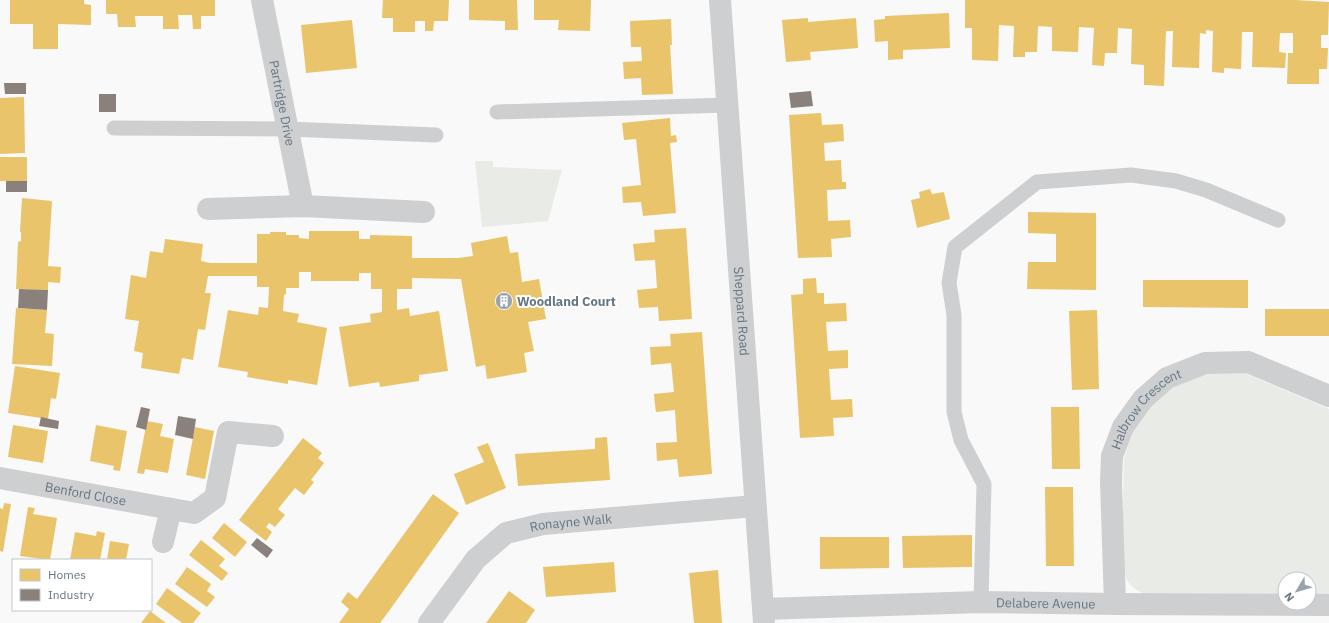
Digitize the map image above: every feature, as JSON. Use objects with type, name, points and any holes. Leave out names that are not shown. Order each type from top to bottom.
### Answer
[{"type":"street","name":"Partridge Drive","points":[[262,0],[303,206]]},
{"type":"street","name":"Sheppard Road","points":[[720,0],[764,616]]},
{"type":"street","points":[[208,209],[303,206],[424,212]]},
{"type":"street","name":"Halbrow Crescent","points":[[1115,604],[1111,482],[1112,456],[1123,427],[1144,398],[1167,378],[1205,363],[1248,362],[1329,396]]},
{"type":"street","name":"Benford Close","points":[[0,478],[194,513],[215,498],[228,432],[273,436]]},
{"type":"street","name":"Ronayne Walk","points":[[429,623],[476,559],[506,533],[543,524],[756,506]]},
{"type":"street","points":[[164,542],[171,509]]},
{"type":"street","name":"Delabere Avenue","points":[[764,616],[981,602],[1115,604],[1201,614],[1329,605]]},
{"type":"lane","points":[[497,112],[727,105]]},
{"type":"lane","points":[[114,128],[288,129],[436,134]]},
{"type":"lane","points":[[981,602],[984,484],[961,440],[954,412],[954,315],[949,283],[954,247],[1037,182],[1131,175],[1176,181],[1206,190],[1278,220]]},
{"type":"shaded area","points":[[475,161],[493,161],[493,167],[562,170],[548,221],[482,227]]},
{"type":"shaded area","points":[[1217,372],[1244,373],[1329,409],[1329,595],[1317,595],[1317,571],[1277,571],[1277,595],[1151,596],[1138,591],[1130,584],[1125,574],[1122,561],[1124,459],[1134,427],[1152,400],[1171,388],[1196,377]]},
{"type":"building: Homes","points":[[10,0],[84,0],[84,4],[91,5],[91,25],[58,24],[58,49],[33,49],[33,24],[10,24]]},
{"type":"building: Homes","points":[[106,0],[215,0],[215,16],[201,16],[201,29],[193,29],[192,15],[178,15],[179,29],[163,29],[163,16],[135,16],[136,27],[118,27],[117,14],[106,14]]},
{"type":"building: Homes","points":[[383,0],[449,0],[448,21],[434,21],[433,31],[425,31],[425,21],[415,21],[415,32],[393,32],[393,18],[382,18]]},
{"type":"building: Homes","points":[[469,0],[517,0],[518,30],[505,30],[505,21],[469,20]]},
{"type":"building: Homes","points":[[534,0],[591,0],[590,31],[558,30],[559,20],[534,20]]},
{"type":"building: Homes","points":[[965,0],[1296,0],[1329,2],[1328,35],[1321,35],[1321,48],[1328,48],[1327,69],[1319,69],[1319,84],[1287,84],[1288,53],[1293,53],[1293,33],[1280,33],[1279,52],[1286,53],[1285,68],[1252,67],[1253,32],[1242,32],[1241,69],[1224,68],[1224,73],[1212,72],[1213,31],[1206,30],[1206,34],[1200,33],[1199,68],[1172,67],[1173,31],[1166,31],[1164,86],[1144,85],[1144,65],[1131,64],[1132,29],[1118,28],[1117,53],[1105,53],[1104,66],[1092,65],[1094,28],[1079,27],[1078,52],[1052,51],[1052,27],[1038,26],[1037,52],[1025,52],[1025,57],[1013,57],[1014,26],[999,25],[998,61],[972,60],[972,28],[965,28]]},
{"type":"building: Homes","points":[[949,13],[950,48],[903,50],[903,59],[888,60],[888,41],[875,42],[874,20],[885,19],[885,16]]},
{"type":"building: Homes","points":[[808,18],[808,22],[856,18],[858,48],[810,52],[811,60],[786,62],[782,20]]},
{"type":"building: Homes","points":[[671,19],[672,45],[670,45],[673,94],[642,95],[641,78],[624,79],[623,62],[642,61],[641,47],[631,47],[630,21]]},
{"type":"building: Homes","points":[[352,20],[357,68],[306,73],[301,25]]},
{"type":"building: Homes","points":[[24,97],[25,153],[0,154],[0,98]]},
{"type":"building: Homes","points":[[821,113],[822,125],[843,124],[844,141],[824,143],[825,161],[841,160],[842,182],[846,182],[846,189],[827,190],[828,221],[850,220],[851,237],[831,239],[832,257],[798,258],[789,115]]},
{"type":"building: Homes","points":[[670,118],[671,136],[676,135],[677,142],[670,143],[676,213],[643,216],[641,202],[623,203],[622,187],[641,185],[636,139],[624,140],[622,123]]},
{"type":"building: Homes","points":[[0,157],[27,157],[27,181],[0,181]]},
{"type":"building: Homes","points":[[930,189],[932,194],[944,192],[950,219],[917,228],[911,200],[920,198],[919,192]]},
{"type":"building: Homes","points":[[22,198],[52,201],[48,266],[61,267],[60,283],[48,282],[48,290],[16,289],[18,242],[21,241],[20,232]]},
{"type":"building: Homes","points":[[1028,212],[1096,213],[1096,290],[1027,289],[1028,262],[1056,262],[1056,234],[1028,233]]},
{"type":"building: Homes","points":[[686,228],[692,319],[659,321],[658,307],[639,308],[637,290],[657,288],[655,260],[635,261],[633,244],[655,242],[654,230]]},
{"type":"building: Homes","points":[[309,231],[359,231],[359,239],[370,239],[370,235],[412,236],[412,258],[458,258],[473,256],[471,243],[507,236],[510,253],[518,252],[522,282],[539,279],[546,319],[528,322],[534,351],[524,353],[527,372],[487,379],[485,365],[476,367],[461,279],[412,278],[412,289],[397,289],[397,310],[409,308],[410,316],[439,311],[448,371],[419,375],[419,381],[380,387],[379,382],[349,387],[339,327],[371,322],[370,314],[382,312],[382,289],[371,289],[371,273],[359,273],[359,281],[311,281],[311,272],[299,272],[299,288],[286,288],[283,311],[299,314],[297,322],[327,328],[317,385],[288,380],[288,384],[247,377],[248,372],[218,367],[228,310],[258,315],[259,307],[268,308],[269,287],[257,287],[257,276],[208,276],[205,293],[211,293],[205,330],[198,329],[193,360],[182,358],[179,374],[141,368],[143,353],[134,351],[139,321],[125,319],[131,275],[146,278],[150,251],[163,253],[165,239],[203,244],[201,261],[210,263],[257,263],[257,234],[286,232],[286,235],[299,235],[299,238],[309,239]]},
{"type":"building: Homes","points":[[816,278],[817,293],[824,293],[824,304],[846,303],[847,321],[826,322],[828,351],[848,350],[848,368],[829,369],[831,400],[852,399],[853,417],[833,418],[834,436],[800,438],[791,295],[803,294],[803,279]]},
{"type":"building: Homes","points":[[1143,280],[1248,280],[1248,308],[1143,307]]},
{"type":"building: Homes","points":[[16,308],[47,310],[45,333],[54,334],[52,366],[12,364]]},
{"type":"building: Homes","points":[[1265,309],[1329,309],[1329,336],[1265,336]]},
{"type":"building: Homes","points":[[1097,310],[1099,389],[1072,390],[1069,311]]},
{"type":"building: Homes","points":[[702,332],[712,474],[679,477],[677,459],[657,461],[656,443],[677,442],[675,410],[656,412],[654,394],[674,392],[671,363],[651,365],[650,347],[671,346],[670,334]]},
{"type":"building: Homes","points":[[15,366],[60,373],[56,399],[51,398],[48,419],[8,413]]},
{"type":"building: Homes","points":[[1051,407],[1079,407],[1080,469],[1052,469]]},
{"type":"building: Homes","points":[[147,421],[163,424],[160,436],[174,439],[168,473],[145,469],[144,474],[137,473]]},
{"type":"building: Homes","points":[[13,425],[48,431],[43,463],[8,457]]},
{"type":"building: Homes","points":[[96,425],[127,431],[120,471],[113,470],[114,466],[90,461]]},
{"type":"building: Homes","points":[[195,427],[214,431],[205,479],[186,475]]},
{"type":"building: Homes","points":[[607,437],[610,480],[518,486],[515,454],[595,449],[595,438]]},
{"type":"building: Homes","points":[[303,438],[322,453],[318,458],[324,463],[311,480],[314,482],[304,495],[295,488],[278,509],[285,515],[275,527],[269,523],[266,527],[272,532],[266,541],[239,520]]},
{"type":"building: Homes","points":[[488,443],[506,488],[466,505],[454,474],[484,462],[477,447]]},
{"type":"building: Homes","points":[[1045,487],[1073,487],[1074,566],[1046,566]]},
{"type":"building: Homes","points":[[433,494],[459,513],[389,611],[380,623],[339,623],[349,609],[341,602],[348,592],[357,599]]},
{"type":"building: Homes","points":[[4,503],[11,504],[3,552],[0,551],[0,508],[3,509]]},
{"type":"building: Homes","points":[[28,507],[35,508],[33,514],[57,518],[50,559],[20,556]]},
{"type":"building: Homes","points":[[224,523],[247,542],[235,557],[212,538]]},
{"type":"building: Homes","points":[[97,531],[105,533],[100,559],[70,559],[75,532],[96,536]]},
{"type":"building: Homes","points":[[972,535],[972,567],[903,568],[902,536]]},
{"type":"building: Homes","points":[[820,537],[889,537],[889,568],[820,569]]},
{"type":"building: Homes","points":[[201,540],[225,559],[219,566],[228,573],[222,581],[189,555]]},
{"type":"building: Homes","points":[[110,541],[129,544],[126,559],[107,559]]},
{"type":"building: Homes","points":[[614,562],[616,592],[546,597],[543,567]]},
{"type":"building: Homes","points":[[187,567],[211,584],[207,591],[215,597],[207,607],[175,584]]},
{"type":"building: Homes","points":[[718,570],[722,623],[694,623],[689,573]]},
{"type":"building: Homes","points":[[167,588],[201,613],[193,623],[182,623],[156,604]]},
{"type":"building: Homes","points":[[509,591],[535,610],[526,623],[486,623]]},
{"type":"building: Homes","points":[[150,611],[166,623],[141,623]]},
{"type":"building: Industry","points":[[4,83],[26,83],[26,94],[5,94]]},
{"type":"building: Industry","points":[[811,91],[813,106],[791,108],[789,93]]},
{"type":"building: Industry","points":[[99,94],[116,94],[116,112],[99,112]]},
{"type":"building: Industry","points":[[6,181],[27,181],[27,192],[6,192]]},
{"type":"building: Industry","points":[[19,289],[48,290],[47,310],[18,308]]},
{"type":"building: Industry","points":[[141,407],[150,409],[146,430],[136,427]]},
{"type":"building: Industry","points":[[178,416],[196,419],[193,439],[175,435]]},
{"type":"building: Industry","points":[[41,417],[59,421],[58,429],[39,426]]},
{"type":"building: Industry","points":[[257,538],[273,550],[267,558],[251,545]]},
{"type":"place","name":"Woodland Court","points":[[504,301]]}]
